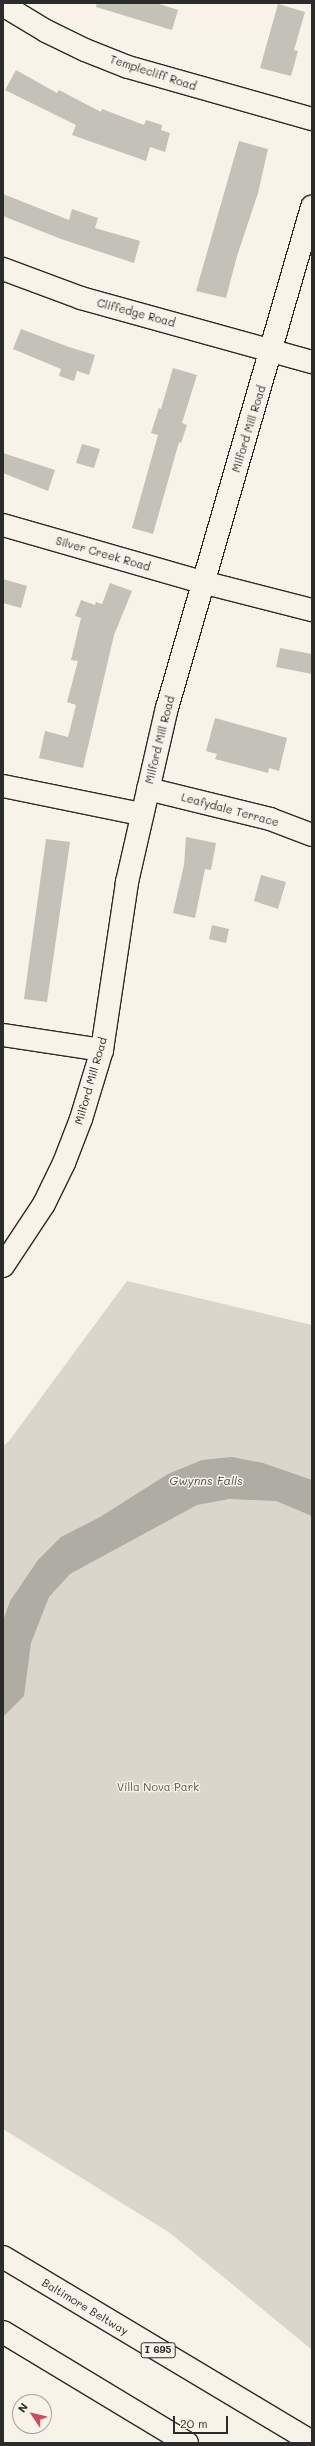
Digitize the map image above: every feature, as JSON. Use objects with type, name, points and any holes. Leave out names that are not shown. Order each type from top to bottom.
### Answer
[{"type":"main road","name":"Templecliff Road","points":[[3,5],[46,31],[84,50],[128,67],[312,119]]},
{"type":"main road","name":"Milford Mill Road","points":[[3,1266],[44,1204],[64,1163],[82,1119],[102,1050],[127,882],[141,814],[167,708],[202,582],[272,350],[312,207]]},
{"type":"main road","name":"Cliffedge Road","points":[[3,268],[81,298],[312,362]]},
{"type":"main road","name":"Silver Creek Road","points":[[3,525],[202,582],[312,610]]},
{"type":"main road","points":[[3,786],[141,814]]},
{"type":"main road","name":"Leafydale Terrace","points":[[148,789],[270,819],[312,835]]},
{"type":"main road","points":[[3,1035],[102,1050]]},
{"type":"main road","name":"Baltimore Beltway","points":[[3,2257],[312,2442]]},
{"type":"main road","points":[[3,2332],[187,2443]]},
{"type":"green space","name":"Villa Nova Park","points":[[127,1281],[312,1325],[312,2350],[170,2233],[3,2129],[3,1446],[9,1441]]},
{"type":"water","name":"Gwynns Falls","points":[[232,1457],[263,1463],[312,1480],[312,1516],[276,1501],[229,1499],[197,1505],[70,1574],[49,1597],[31,1643],[24,1696],[3,1717],[3,1621],[10,1601],[38,1560],[61,1537],[100,1517],[168,1474],[202,1460]]},
{"type":"building","points":[[97,3],[156,3],[178,10],[172,30],[96,7]]},
{"type":"building","points":[[278,4],[305,12],[294,50],[298,51],[291,76],[260,68]]},
{"type":"building","points":[[16,70],[57,93],[59,90],[101,112],[102,109],[144,125],[146,120],[162,125],[161,130],[170,133],[165,152],[150,147],[146,161],[72,135],[76,125],[5,90]]},
{"type":"building","points":[[239,141],[268,149],[258,193],[237,256],[226,298],[196,291]]},
{"type":"building","points":[[3,194],[69,220],[72,209],[98,218],[95,228],[140,241],[134,263],[61,239],[3,216]]},
{"type":"building","points":[[21,329],[95,355],[89,375],[77,371],[74,381],[59,376],[61,369],[13,349]]},
{"type":"building","points":[[173,368],[197,375],[182,423],[187,425],[181,443],[179,442],[153,534],[132,528],[158,435],[151,433],[159,408],[161,409]]},
{"type":"building","points":[[82,444],[100,449],[94,468],[76,463]]},
{"type":"building","points":[[3,453],[55,470],[48,491],[3,473]]},
{"type":"building","points":[[3,579],[27,586],[21,608],[3,603]]},
{"type":"building","points":[[110,583],[132,591],[114,635],[83,768],[39,758],[45,731],[68,737],[76,705],[67,702],[78,661],[71,660],[81,618],[75,616],[81,600],[95,605],[96,602],[102,604]]},
{"type":"building","points":[[280,648],[312,654],[312,674],[276,667]]},
{"type":"building","points":[[215,718],[287,738],[279,771],[269,768],[268,773],[215,759],[217,754],[206,751]]},
{"type":"building","points":[[186,837],[216,843],[211,870],[205,869],[195,918],[173,913],[184,865]]},
{"type":"building","points":[[46,839],[70,842],[47,1002],[24,999]]},
{"type":"building","points":[[261,875],[286,882],[278,909],[254,901]]},
{"type":"building","points":[[212,925],[229,929],[226,943],[209,939]]}]
